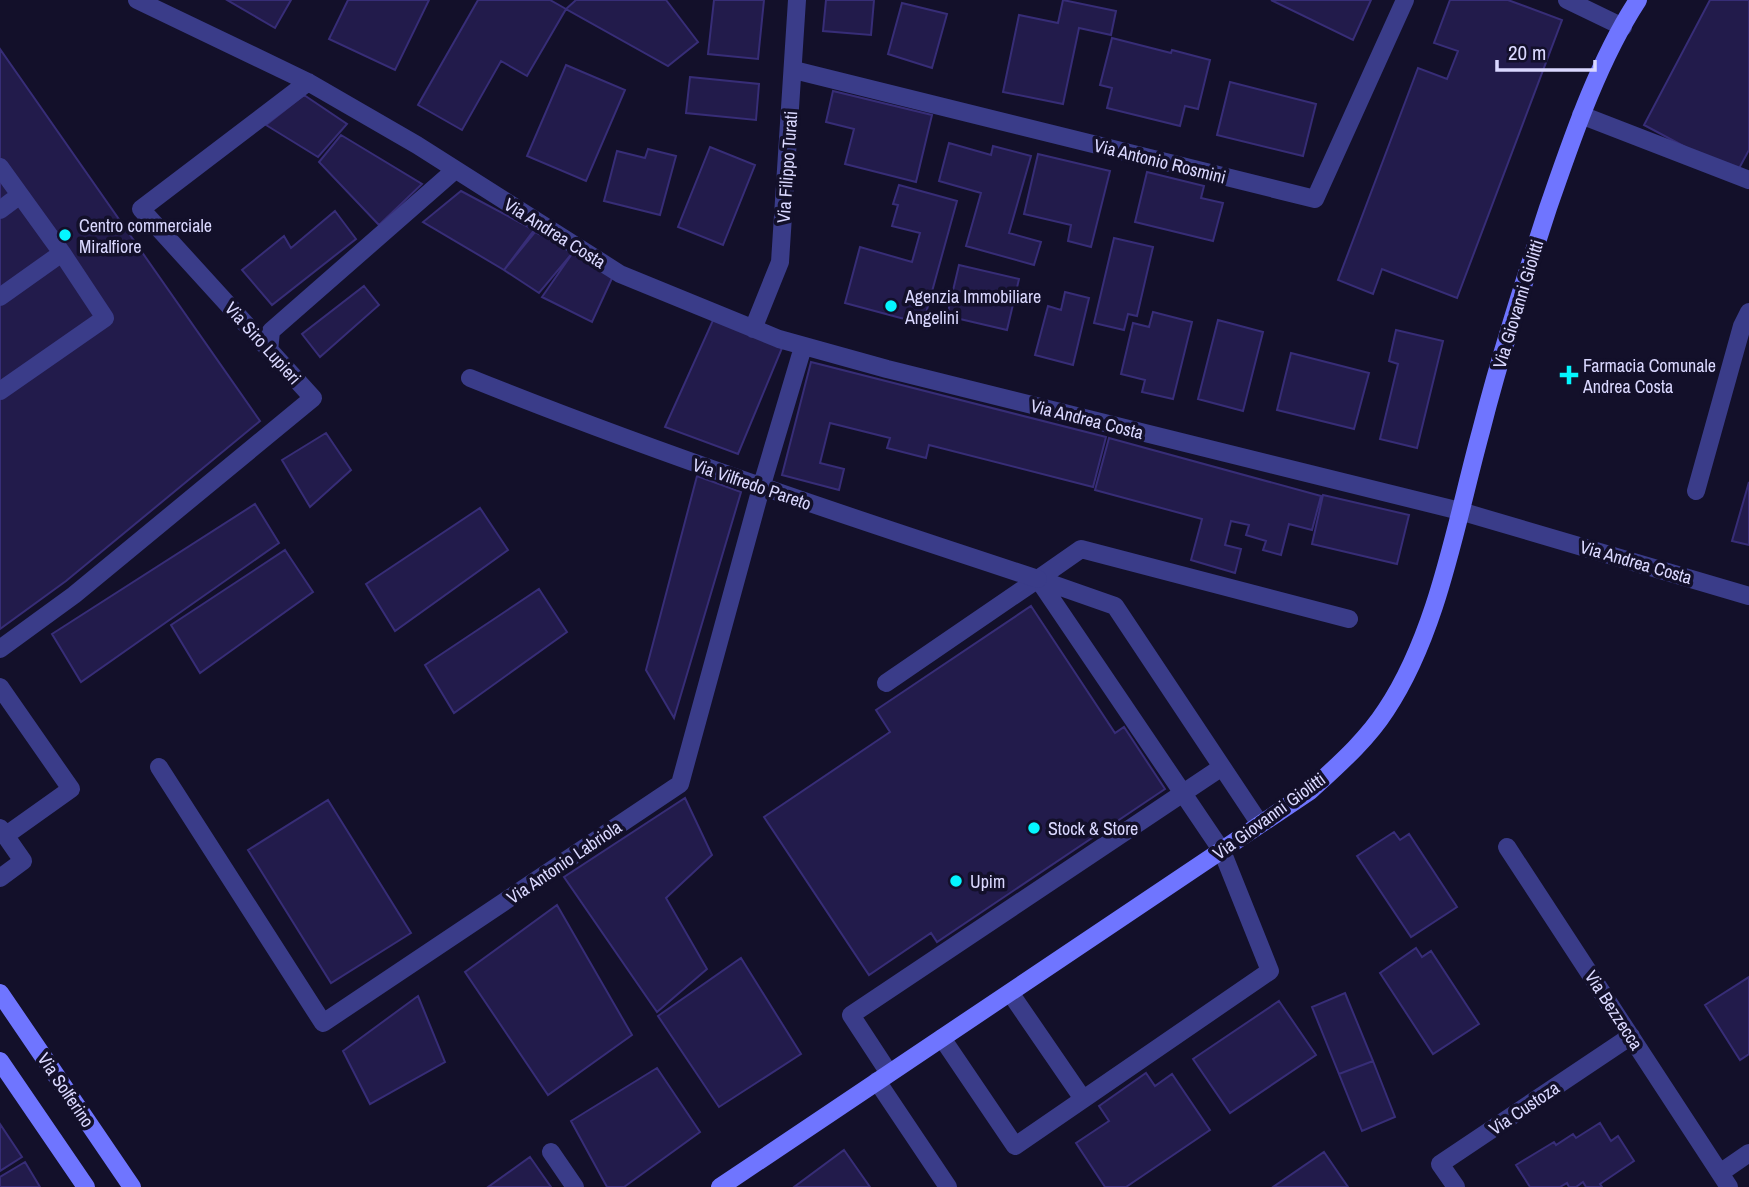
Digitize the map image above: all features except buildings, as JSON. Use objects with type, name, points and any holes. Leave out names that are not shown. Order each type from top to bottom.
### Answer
[{"type":"street","name":"Via Andrea Costa","points":[[137,0],[308,82],[417,145],[620,274],[753,329],[803,347],[1460,511],[1749,596]]},
{"type":"street","name":"Via Filippo Turati","points":[[753,329],[780,262],[797,0]]},
{"type":"street","name":"Via Antonio Rosmini","points":[[794,70],[1315,199],[1405,0]]},
{"type":"street","points":[[1567,0],[1623,27]]},
{"type":"street","name":"Via Giovanni Giolitti","points":[[720,1187],[1310,791],[1350,755],[1386,712],[1417,657],[1460,511],[1488,402],[1529,268],[1581,115],[1638,0]]},
{"type":"street","name":"Via Siro Lupieri","points":[[0,649],[74,595],[313,398],[141,209],[308,82]]},
{"type":"street","points":[[1581,115],[1749,180]]},
{"type":"street","points":[[0,167],[105,318],[0,391]]},
{"type":"street","points":[[269,351],[271,331],[455,170]]},
{"type":"street","points":[[0,210],[20,195]]},
{"type":"street","points":[[0,297],[62,253]]},
{"type":"street","points":[[1696,491],[1742,326],[1749,312]]},
{"type":"street","name":"Via Antonio Labriola","points":[[159,766],[323,1023],[680,784],[761,488],[803,347]]},
{"type":"street","name":"Via Vilfredo Pareto","points":[[470,378],[590,426],[761,488],[1115,606],[1260,824]]},
{"type":"street","points":[[886,683],[1081,549],[1349,619]]},
{"type":"street","points":[[942,1038],[1015,1146],[1270,971],[1222,851],[1038,579]]},
{"type":"street","points":[[0,687],[71,789],[3,832],[23,861],[0,878]]},
{"type":"street","points":[[948,1187],[883,1077],[851,1015],[1222,767]]},
{"type":"street","name":"Via Bezzecca","points":[[1507,847],[1724,1180]]},
{"type":"street","name":"Via Solferino","points":[[0,993],[132,1187]]},
{"type":"street","points":[[1011,993],[1083,1100]]},
{"type":"street","name":"Via Custoza","points":[[1456,1187],[1440,1164],[1631,1036]]},
{"type":"street","points":[[0,1060],[86,1187]]},
{"type":"street","points":[[551,1152],[575,1187]]},
{"type":"street","points":[[1724,1180],[1749,1153]]},
{"type":"place","name":"Centro commerciale Miralfiore","points":[[65,235]]},
{"type":"place","name":"Agenzia Immobiliare Angelini","points":[[891,306]]},
{"type":"place","name":"Farmacia Comunale Andrea Costa","points":[[1569,375]]},
{"type":"place","name":"Stock & Store","points":[[1034,828]]},
{"type":"place","name":"Upim","points":[[956,881]]}]
